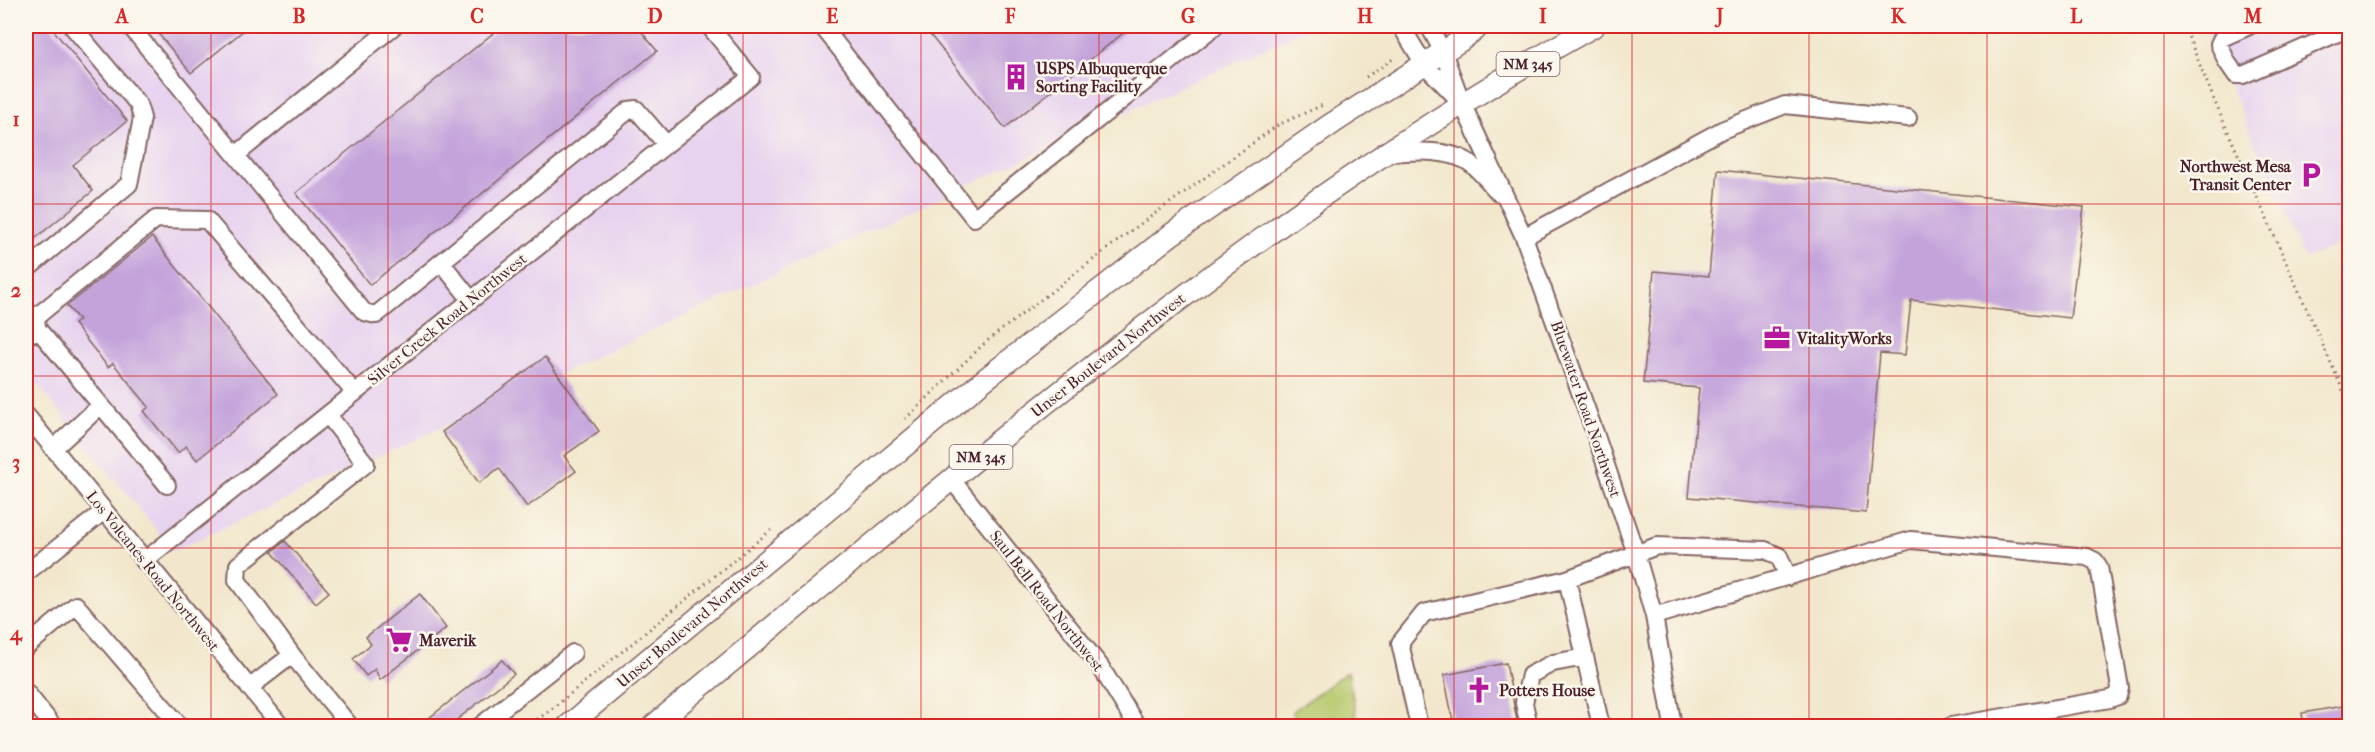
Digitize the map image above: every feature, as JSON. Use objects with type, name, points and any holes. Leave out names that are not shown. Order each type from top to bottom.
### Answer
[{"type":"main road","name":"Unser Boulevard Northwest","points":[[568,726],[1012,358],[1172,234],[1479,26]]},
{"type":"main road","name":"Unser Boulevard Northwest","points":[[653,726],[952,480],[1114,349],[1204,280],[1462,103],[1594,26]]},
{"type":"street","points":[[26,270],[129,184],[142,118],[138,104],[72,26]]},
{"type":"street","points":[[130,26],[364,312],[376,315],[628,110],[636,109],[666,144]]},
{"type":"street","points":[[236,155],[394,26]]},
{"type":"street","name":"Silver Creek Road Northwest","points":[[144,561],[751,77],[709,26]]},
{"type":"street","points":[[822,26],[974,218],[1215,26]]},
{"type":"street","name":"Bluewater Road Northwest","points":[[1401,26],[1424,64],[1462,103]]},
{"type":"street","name":"Bluewater Road Northwest","points":[[1429,26],[1443,52],[1462,103],[1524,237],[1568,356],[1636,554],[1654,616],[1673,726]]},
{"type":"street","points":[[2249,26],[2222,38],[2219,44],[2236,75],[2243,75],[2340,32],[2337,26]]},
{"type":"street","points":[[1524,237],[1722,130],[1785,105],[1908,118]]},
{"type":"street","points":[[1386,153],[1421,151],[1442,153],[1466,161],[1506,200]]},
{"type":"street","points":[[167,485],[100,406],[31,332],[36,316],[156,219],[207,220],[355,393]]},
{"type":"street","points":[[441,262],[471,300]]},
{"type":"street","points":[[53,449],[100,406]]},
{"type":"street","name":"Los Volcanes Road Northwest","points":[[26,415],[281,726]]},
{"type":"street","points":[[328,415],[366,464],[238,565],[237,580],[292,655],[350,726]]},
{"type":"street","name":"Saul Bell Road Northwest","points":[[952,480],[1100,666],[1137,726]]},
{"type":"street","points":[[26,573],[104,511]]},
{"type":"street","points":[[1654,616],[1911,540],[2087,557],[2095,561],[2120,688],[2118,696],[1952,726]]},
{"type":"street","points":[[1419,726],[1400,643],[1424,613],[1567,579],[1658,546],[1765,550],[1779,556],[1788,577]]},
{"type":"street","points":[[1567,579],[1601,726]]},
{"type":"street","points":[[26,647],[76,605],[180,726]]},
{"type":"street","points":[[480,726],[573,653]]},
{"type":"street","points":[[249,688],[292,655]]},
{"type":"street","points":[[1529,726],[1524,703],[1530,675],[1553,663],[1585,657]]},
{"type":"street","points":[[26,692],[53,726]]},
{"type":"path","points":[[2184,26],[2217,107],[2349,406]]},
{"type":"path","points":[[313,722],[324,726]]},
{"type":"shaded area","points":[[26,26],[1313,26],[174,551],[26,371]]},
{"type":"shaded area","points":[[2204,26],[2349,26],[2349,240],[2305,259]]},
{"type":"green space","points":[[1348,671],[1358,726],[1295,726],[1292,712]]},
{"type":"building","points":[[26,26],[50,26],[127,121],[73,165],[93,191],[26,246]]},
{"type":"building","points":[[152,26],[249,26],[191,73]]},
{"type":"building","points":[[502,26],[637,26],[657,51],[370,285],[296,193]]},
{"type":"building","name":"USPS Albuquerque Sorting Facility","points":[[923,26],[1132,26],[1005,128]]},
{"type":"building","name":"VitalityWorks","points":[[1718,170],[2084,207],[2070,318],[1911,300],[1905,355],[1880,353],[1866,513],[1689,497],[1699,388],[1643,383],[1654,271],[1709,276]]},
{"type":"building","points":[[152,237],[278,394],[197,460],[186,446],[178,453],[144,411],[149,407],[113,363],[108,367],[74,324],[79,320],[67,306]]},
{"type":"building","points":[[545,357],[599,431],[564,456],[576,471],[527,507],[499,468],[479,483],[442,432]]},
{"type":"building","points":[[285,541],[329,592],[316,603],[272,552]]},
{"type":"building","name":"Maverik","points":[[420,594],[446,628],[380,680],[375,669],[366,676],[353,659],[371,644],[366,637]]},
{"type":"building","points":[[502,660],[514,674],[449,726],[419,726]]},
{"type":"building","name":"Potters House","points":[[1506,663],[1518,726],[1454,726],[1444,675]]},
{"type":"building","points":[[2349,705],[2349,726],[2304,726],[2302,713]]},
{"type":"place","name":"USPS Albuquerque Sorting Facility","points":[[1016,77]]},
{"type":"place","name":"Northwest Mesa Transit Center","points":[[2311,175]]},
{"type":"place","name":"VitalityWorks","points":[[1777,338]]},
{"type":"place","name":"Maverik","points":[[399,640]]},
{"type":"place","name":"Potters House","points":[[1479,690]]}]
